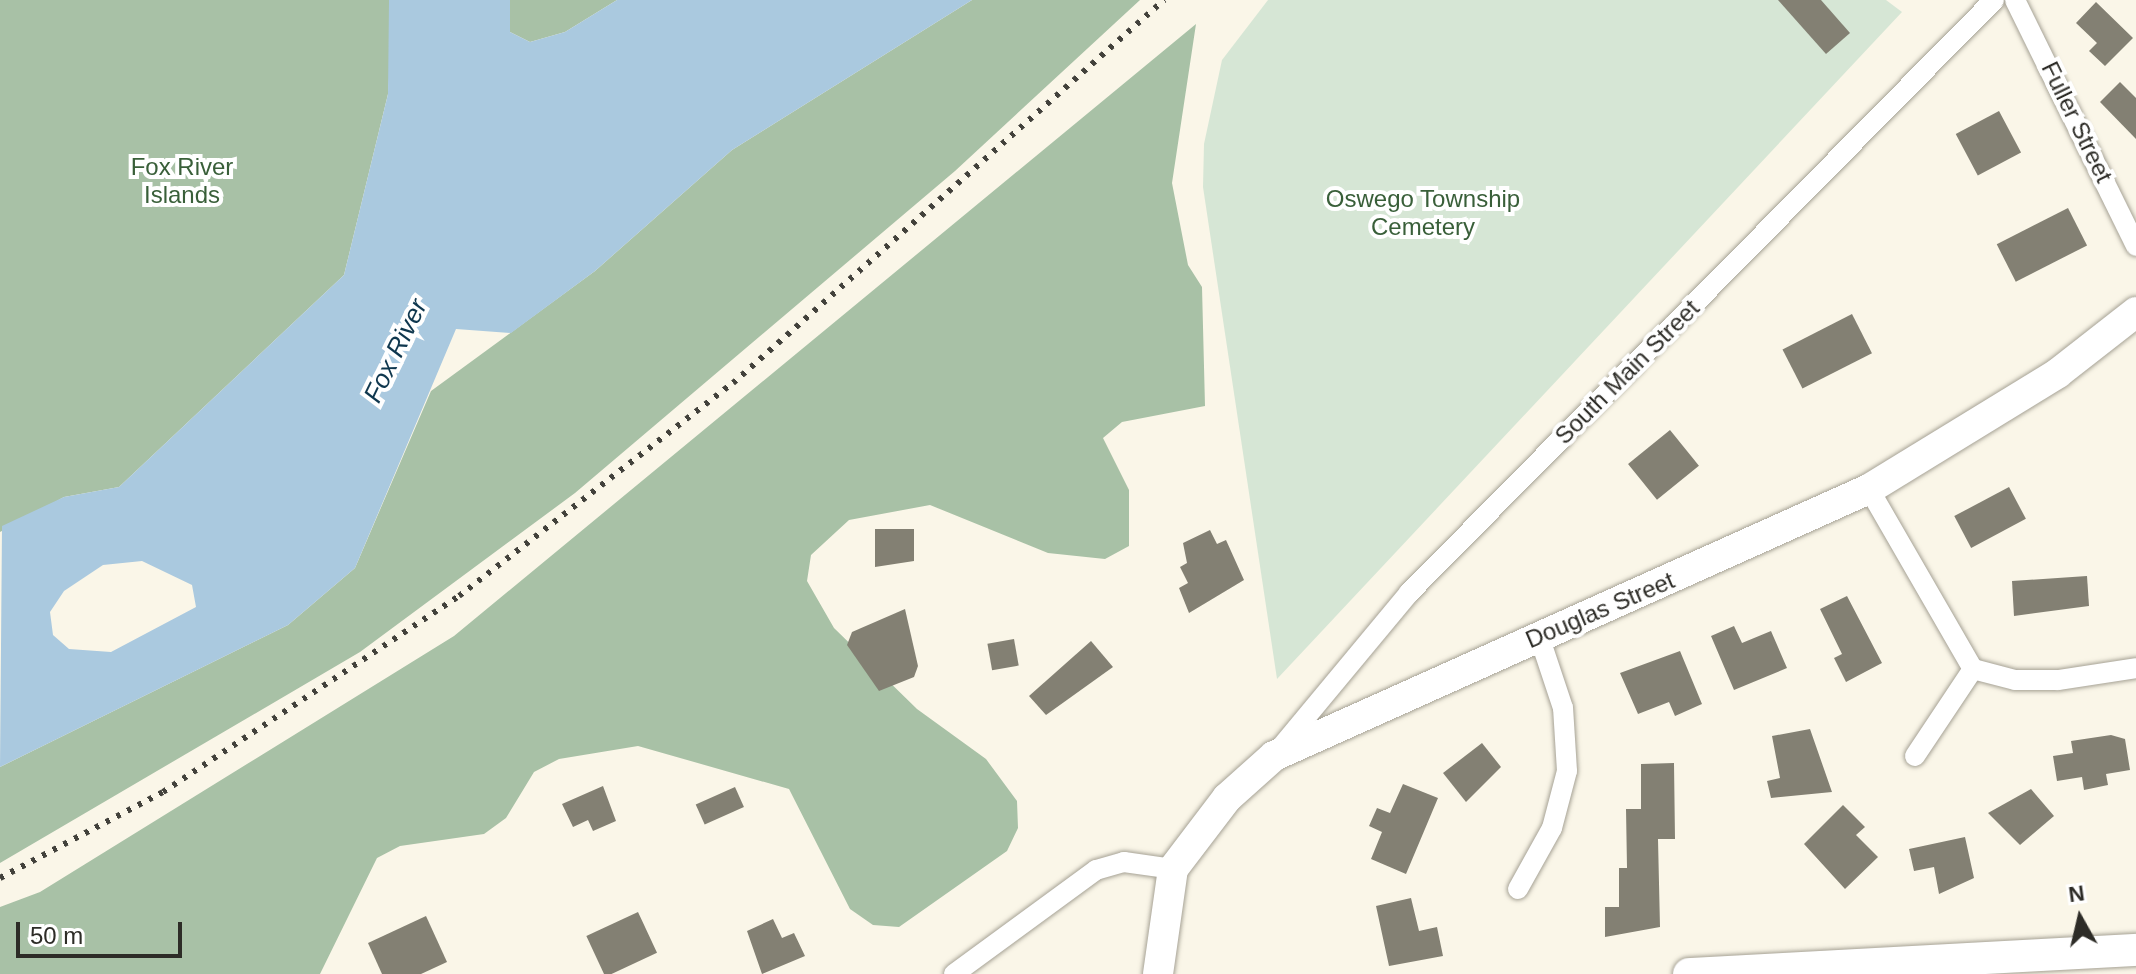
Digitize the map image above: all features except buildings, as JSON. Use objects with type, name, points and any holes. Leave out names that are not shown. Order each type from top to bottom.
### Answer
[{"type":"main road","points":[[1689,974],[2136,950]]},
{"type":"street","name":"South Main Street","points":[[1274,756],[1409,593],[1994,0]]},
{"type":"street","name":"Fuller Street","points":[[2015,0],[2136,246]]},
{"type":"street","name":"Douglas Street","points":[[1158,974],[1173,869],[1227,798],[1274,756],[1539,636],[1768,540],[1869,489],[2058,373],[2136,312]]},
{"type":"street","points":[[1869,489],[1973,669],[2015,680],[2058,680],[2136,668]]},
{"type":"street","points":[[1518,889],[1552,828],[1567,771],[1563,708],[1539,636]]},
{"type":"street","points":[[1915,756],[1973,669]]},
{"type":"street","points":[[954,974],[1096,870],[1124,862],[1173,869]]},
{"type":"green space","name":"Fox River Islands","points":[[0,0],[389,0],[393,14],[388,94],[344,275],[119,487],[64,497],[0,532]]},
{"type":"green space","points":[[510,0],[617,0],[565,32],[530,42],[510,32]]},
{"type":"green space","points":[[972,0],[1140,0],[955,171],[575,493],[360,652],[0,863],[0,767],[288,625],[355,568],[431,391],[595,271],[732,150]]},
{"type":"green space","name":"Oswego Township Cemetery","points":[[1268,0],[1886,0],[1902,12],[1277,679],[1203,187],[1204,144],[1222,60]]},
{"type":"green space","points":[[1196,24],[1172,183],[1188,265],[1202,287],[1205,406],[1122,422],[1103,438],[1129,490],[1129,546],[1105,559],[1048,553],[930,505],[849,520],[811,555],[807,581],[834,628],[917,709],[986,759],[1017,801],[1018,828],[1007,851],[899,927],[873,925],[850,909],[789,789],[638,746],[559,759],[534,772],[506,818],[484,834],[400,846],[377,858],[320,974],[0,974],[0,907],[40,892],[454,636]]},
{"type":"water","name":"Fox River","points":[[389,0],[510,0],[510,32],[530,42],[565,32],[617,0],[972,0],[732,150],[595,271],[511,333],[456,329],[355,568],[288,625],[0,767],[2,526],[64,497],[119,487],[344,275],[388,94]],"holes":[[[142,561],[192,585],[196,607],[111,652],[69,649],[53,635],[50,612],[64,591],[103,565]]]},
{"type":"railway","points":[[0,878],[163,792],[459,596],[733,383],[1164,0]]}]
